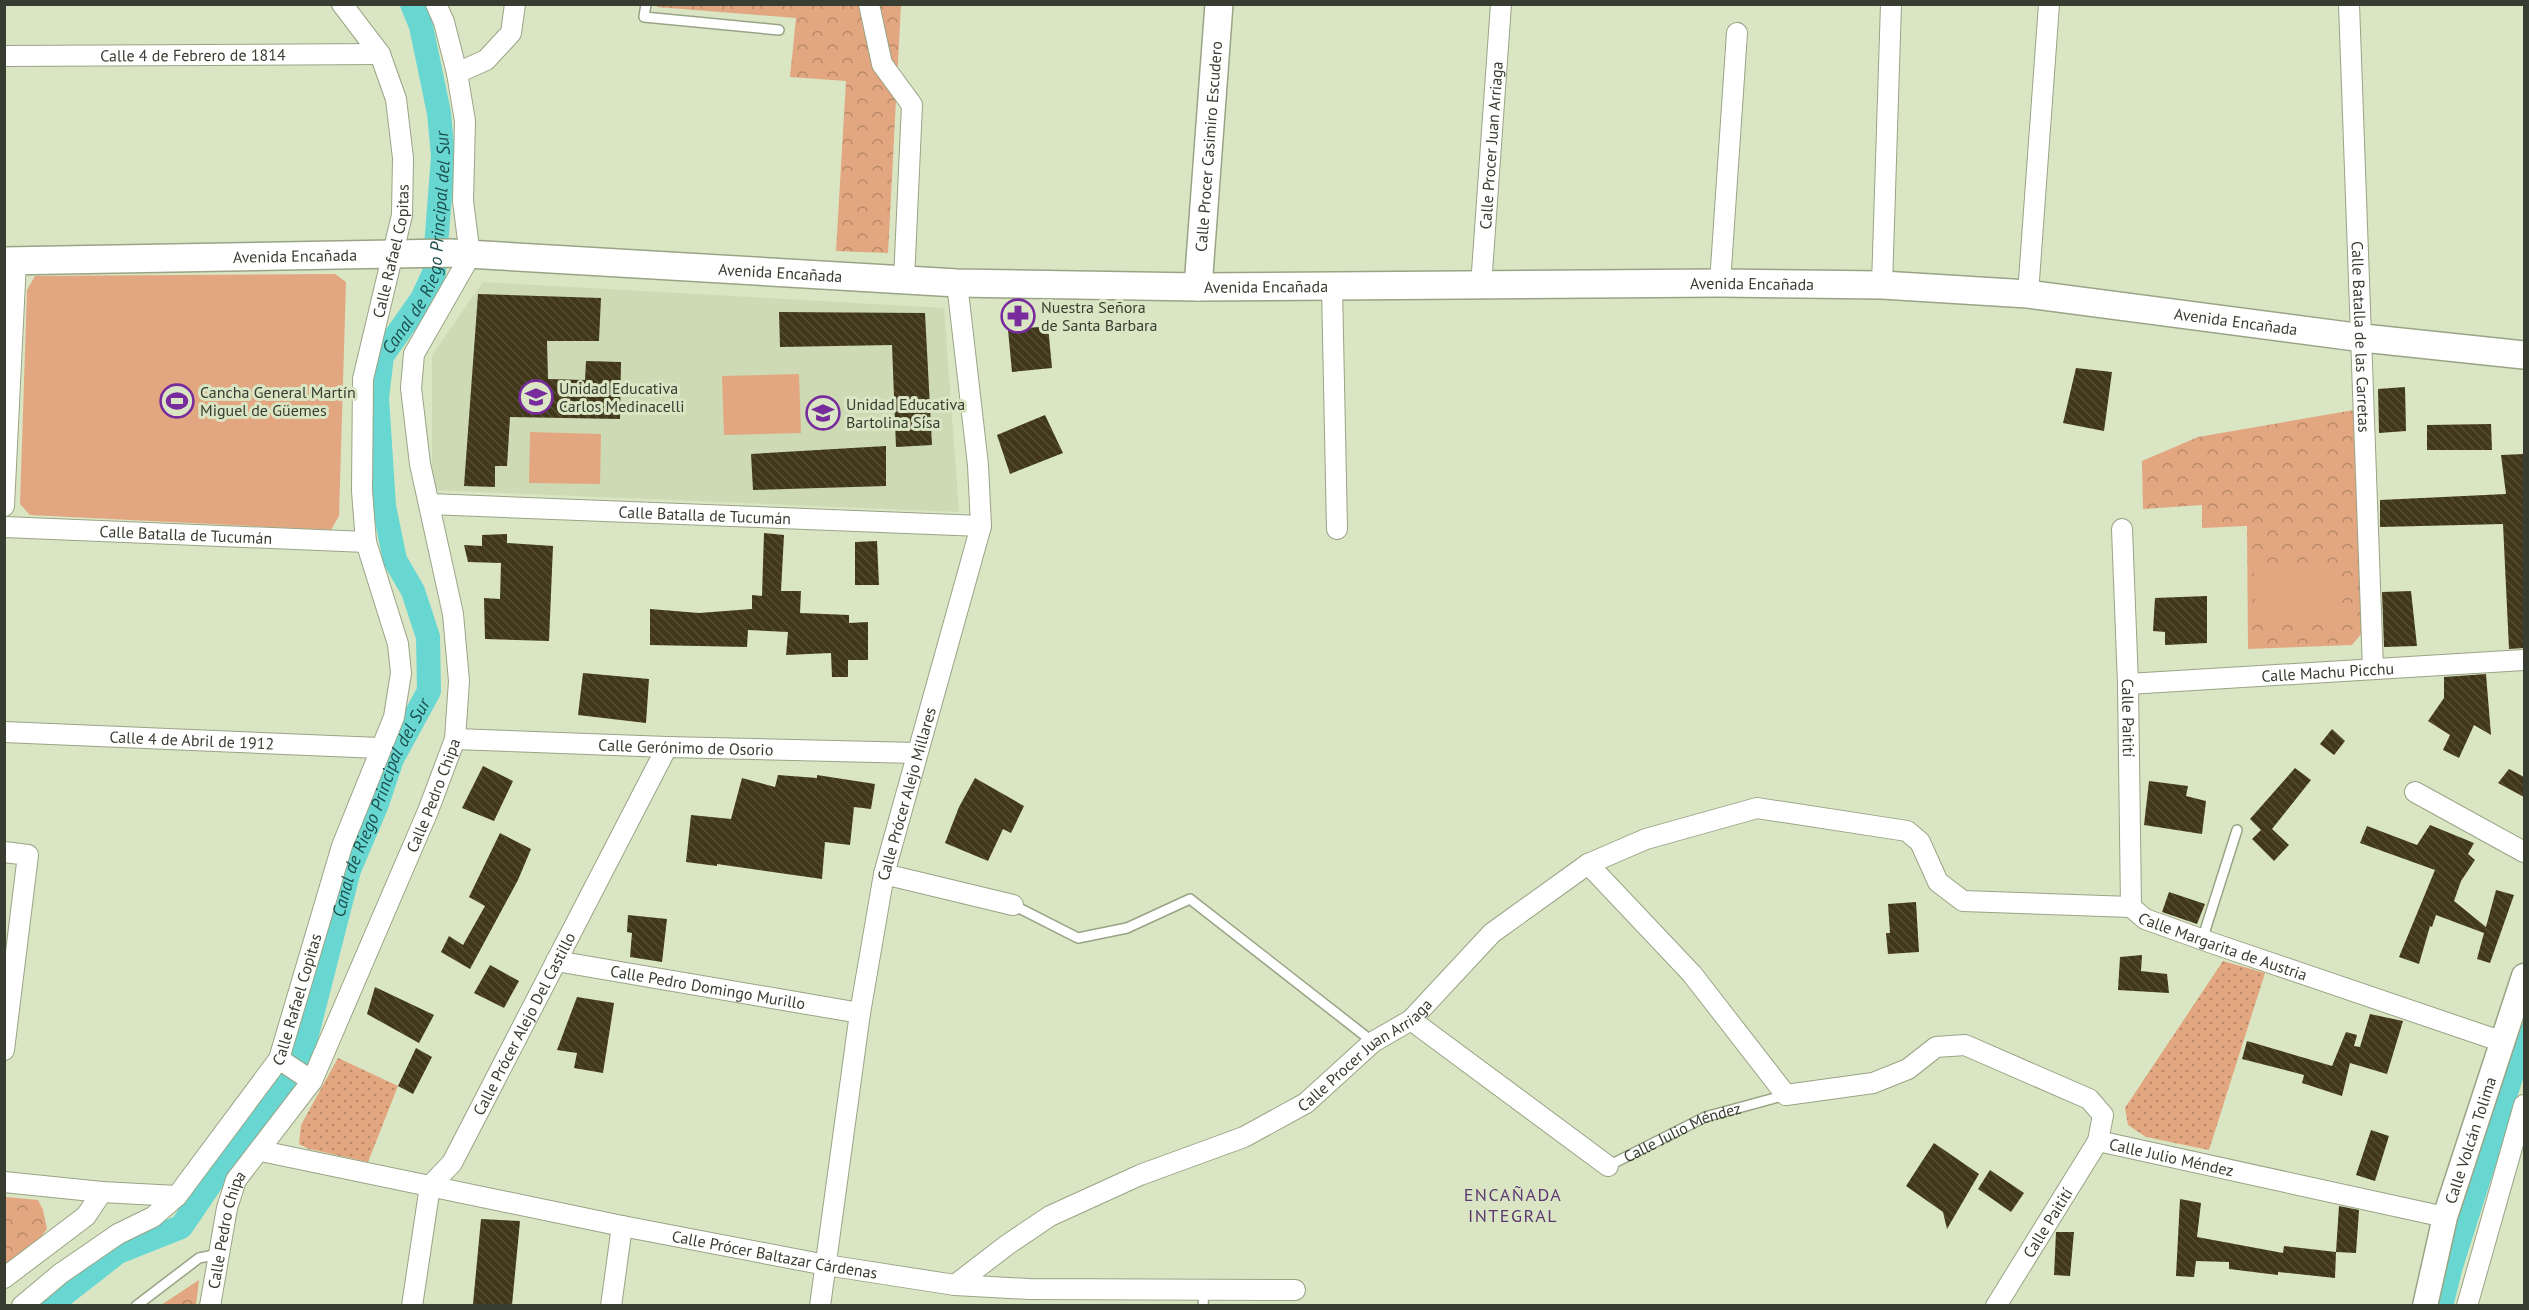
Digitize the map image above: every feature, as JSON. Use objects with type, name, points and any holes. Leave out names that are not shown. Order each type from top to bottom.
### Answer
[{"type":"main road","name":"Calle Procer Casimiro Escudero","points":[[1198,287],[1219,4]]},
{"type":"main road","name":"Avenida Encañada","points":[[10,261],[460,254],[957,283],[1198,287],[1720,283],[1882,285],[2028,294],[2362,338],[2524,356]]},
{"type":"street","name":"Calle Rafael Copitas","points":[[22,1305],[60,1274],[118,1234],[153,1217],[177,1196],[280,1059],[342,846],[379,748],[394,717],[401,673],[398,644],[366,542],[362,490],[363,379],[401,254],[403,158],[396,99],[380,54],[342,4]]},
{"type":"street","points":[[436,4],[444,22],[457,73],[465,121],[460,254]]},
{"type":"street","points":[[457,73],[486,60],[511,33],[515,4]]},
{"type":"street","points":[[869,4],[882,64],[912,105],[904,280]]},
{"type":"street","name":"Calle Procer Juan Arriaga","points":[[1480,286],[1501,4]]},
{"type":"street","points":[[1882,285],[1891,4]]},
{"type":"street","points":[[2028,294],[2049,4]]},
{"type":"street","name":"Calle Batalla de las Carretas","points":[[2349,4],[2373,669]]},
{"type":"street","points":[[1720,283],[1737,33]]},
{"type":"street","name":"Calle 4 de Febrero de 1814","points":[[4,56],[380,54]]},
{"type":"street","name":"Calle Pedro Chipa","points":[[210,1305],[227,1208],[236,1180],[261,1151],[311,1080],[428,811],[455,739],[459,681],[453,614],[420,464],[411,388],[414,354],[460,254]]},
{"type":"street","points":[[4,506],[10,261]]},
{"type":"street","name":"Calle Prócer Alejo Millares","points":[[820,1305],[860,1013],[884,874],[981,526],[978,465],[957,283]]},
{"type":"street","points":[[1332,287],[1337,529]]},
{"type":"street","name":"Calle Batalla de Tucumán","points":[[429,504],[981,526]]},
{"type":"street","name":"Calle Batalla de Tucumán","points":[[4,527],[366,542]]},
{"type":"street","name":"Calle Paitití","points":[[2122,529],[2128,684],[2131,907]]},
{"type":"street","name":"Calle Machu Picchu","points":[[2128,684],[2524,660]]},
{"type":"street","name":"Calle 4 de Abril de 1912","points":[[4,732],[379,748]]},
{"type":"street","name":"Calle Gerónimo de Osorio","points":[[455,739],[917,753]]},
{"type":"street","name":"Calle Prócer Alejo Del Castillo","points":[[430,1186],[452,1163],[667,747]]},
{"type":"street","points":[[2415,792],[2524,852]]},
{"type":"street","name":"Calle Procer Juan Arriaga","points":[[955,1285],[1007,1245],[1050,1216],[1140,1175],[1244,1137],[1306,1103],[1373,1042],[1411,1020],[1492,933],[1588,864],[1646,839],[1757,808]]},
{"type":"street","name":"Calle Margarita de Austria","points":[[1757,808],[1907,831],[1920,842],[1938,882],[1963,901],[2131,907],[2145,919],[2202,940],[2503,1042]]},
{"type":"street","points":[[4,852],[28,855],[4,1050]]},
{"type":"street","points":[[1588,864],[1692,974],[1786,1095]]},
{"type":"street","points":[[884,874],[1013,905]]},
{"type":"street","name":"Calle Pedro Domingo Murillo","points":[[556,961],[860,1013]]},
{"type":"street","name":"Calle Volcán Tolima","points":[[2426,1305],[2445,1218],[2524,976]]},
{"type":"street","points":[[1411,1020],[1608,1166]]},
{"type":"street","name":"Calle Julio Méndez","points":[[1786,1095],[1873,1083],[1908,1069],[1936,1047],[1965,1045],[2089,1099],[2103,1115],[2098,1141],[2445,1218]]},
{"type":"street","points":[[280,1059],[311,1080]]},
{"type":"street","points":[[2467,1305],[2524,1105]]},
{"type":"street","name":"Calle Paitití","points":[[1996,1305],[2098,1141]]},
{"type":"street","name":"Calle Prócer Baltazar Cárdenas","points":[[261,1151],[622,1226],[826,1265],[1028,1297],[1203,1297],[1295,1290]]},
{"type":"street","points":[[4,1182],[102,1192],[177,1196]]},
{"type":"street","points":[[412,1305],[430,1186]]},
{"type":"street","points":[[4,1278],[86,1216],[102,1192]]},
{"type":"street","points":[[611,1305],[622,1226]]},
{"type":"lane","points":[[646,4],[644,17],[779,30]]},
{"type":"lane","points":[[2202,940],[2237,830]]},
{"type":"lane","points":[[1013,905],[1078,938],[1127,928],[1190,899],[1373,1042]]},
{"type":"lane","name":"Calle Julio Méndez","points":[[1608,1166],[1705,1117],[1786,1095]]},
{"type":"lane","points":[[136,1305],[199,1258],[219,1254]]},
{"type":"shaded area","points":[[483,282],[944,308],[959,512],[432,490],[432,355]]},
{"type":"green space","points":[[657,4],[901,5],[888,253],[836,251],[846,81],[790,77],[796,18],[657,7]]},
{"type":"green space","name":"Cancha General Martín Miguel de Güemes","points":[[335,274],[346,282],[339,516],[331,530],[30,515],[20,504],[27,290],[35,276]]},
{"type":"green space","points":[[799,374],[801,433],[724,435],[722,376]]},
{"type":"green space","points":[[2354,410],[2362,633],[2352,645],[2248,649],[2247,526],[2202,528],[2202,505],[2143,509],[2142,461],[2198,437]]},
{"type":"green space","points":[[530,432],[601,434],[600,484],[529,483]]},
{"type":"green space","points":[[2340,565],[2342,617],[2256,621],[2254,569]]},
{"type":"green space","points":[[2223,961],[2265,973],[2209,1150],[2146,1137],[2128,1125],[2125,1108]]},
{"type":"green space","points":[[338,1058],[398,1086],[368,1162],[309,1149],[299,1144],[301,1125]]},
{"type":"green space","points":[[5,1197],[38,1200],[43,1210],[47,1229],[36,1243],[5,1268]]},
{"type":"green space","points":[[199,1280],[196,1305],[161,1305]]},
{"type":"building","points":[[478,294],[601,298],[599,341],[547,341],[548,379],[585,380],[586,361],[621,362],[620,419],[510,417],[507,466],[495,466],[495,487],[464,486]]},
{"type":"building","points":[[779,312],[925,313],[932,445],[896,447],[892,345],[780,347]]},
{"type":"building","points":[[1048,326],[1052,368],[1012,372],[1008,330]]},
{"type":"building","points":[[2076,368],[2112,372],[2104,431],[2063,423]]},
{"type":"building","points":[[2405,387],[2406,431],[2379,433],[2378,389]]},
{"type":"building","points":[[1045,415],[1063,453],[1010,474],[997,435]]},
{"type":"building","points":[[2491,424],[2492,450],[2427,450],[2427,425]]},
{"type":"building","points":[[886,446],[886,486],[753,490],[751,454]]},
{"type":"building","points":[[2524,454],[2524,648],[2509,649],[2503,524],[2380,527],[2380,500],[2506,494],[2501,455]]},
{"type":"building","points":[[764,533],[784,535],[781,591],[801,591],[800,613],[849,615],[849,623],[868,622],[868,660],[848,660],[848,677],[832,677],[831,653],[786,655],[788,632],[748,630],[747,647],[650,645],[650,609],[699,613],[752,609],[752,595],[762,596]]},
{"type":"building","points":[[507,534],[507,543],[553,546],[549,641],[485,639],[484,598],[500,599],[501,563],[468,562],[464,545],[482,546],[482,535]]},
{"type":"building","points":[[877,541],[879,585],[855,585],[855,542]]},
{"type":"building","points":[[2411,591],[2417,646],[2384,647],[2382,592]]},
{"type":"building","points":[[2207,596],[2207,643],[2165,645],[2165,632],[2153,631],[2155,598]]},
{"type":"building","points":[[583,673],[649,679],[646,723],[578,715]]},
{"type":"building","points":[[2486,674],[2491,735],[2474,725],[2459,758],[2443,750],[2450,735],[2428,721],[2444,698],[2444,677]]},
{"type":"building","points":[[2332,729],[2345,741],[2334,755],[2320,744]]},
{"type":"building","points":[[483,766],[513,781],[494,821],[462,808]]},
{"type":"building","points":[[2295,768],[2311,780],[2272,829],[2289,845],[2274,861],[2252,839],[2261,830],[2250,819]]},
{"type":"building","points":[[2509,769],[2524,777],[2524,797],[2498,783]]},
{"type":"building","points":[[778,775],[817,778],[817,775],[875,784],[871,809],[854,807],[850,845],[825,842],[822,879],[717,864],[717,866],[686,862],[691,815],[731,819],[742,778],[775,787]]},
{"type":"building","points":[[975,778],[1024,806],[1011,833],[1003,829],[988,861],[945,843],[959,807]]},
{"type":"building","points":[[2149,781],[2188,786],[2186,796],[2206,801],[2202,834],[2144,825]]},
{"type":"building","points":[[2430,825],[2474,843],[2468,854],[2475,860],[2461,881],[2454,901],[2486,927],[2496,890],[2514,895],[2490,963],[2477,959],[2484,933],[2436,915],[2432,927],[2430,926],[2419,964],[2399,957],[2435,870],[2360,843],[2367,826],[2417,845]]},
{"type":"building","points":[[500,833],[531,849],[518,880],[470,969],[441,952],[449,936],[463,945],[485,906],[469,897]]},
{"type":"building","points":[[2169,892],[2205,904],[2197,924],[2162,912]]},
{"type":"building","points":[[1916,902],[1919,952],[1888,954],[1886,933],[1890,933],[1888,904]]},
{"type":"building","points":[[628,915],[667,919],[662,962],[630,957],[632,933],[627,932]]},
{"type":"building","points":[[2142,955],[2141,971],[2167,974],[2169,993],[2118,990],[2120,957]]},
{"type":"building","points":[[490,965],[519,981],[504,1008],[474,993]]},
{"type":"building","points":[[375,987],[434,1015],[419,1043],[367,1014]]},
{"type":"building","points":[[577,997],[614,1003],[603,1073],[574,1068],[577,1053],[557,1050]]},
{"type":"building","points":[[2370,1014],[2403,1021],[2387,1074],[2350,1063],[2342,1096],[2302,1083],[2304,1075],[2242,1059],[2247,1041],[2332,1066],[2346,1032],[2357,1035],[2354,1046],[2360,1047]]},
{"type":"building","points":[[416,1048],[432,1057],[413,1094],[398,1086]]},
{"type":"building","points":[[2371,1130],[2389,1136],[2375,1181],[2356,1175]]},
{"type":"building","points":[[1934,1143],[1979,1174],[1947,1229],[1943,1212],[1906,1186]]},
{"type":"building","points":[[1990,1170],[2024,1193],[2011,1212],[1978,1189]]},
{"type":"building","points":[[2180,1199],[2201,1203],[2197,1237],[2283,1253],[2284,1246],[2336,1252],[2335,1278],[2278,1272],[2278,1275],[2229,1269],[2229,1262],[2196,1261],[2194,1277],[2176,1276]]},
{"type":"building","points":[[2339,1206],[2359,1210],[2356,1253],[2336,1252]]},
{"type":"building","points":[[481,1219],[520,1221],[512,1305],[473,1304]]},
{"type":"building","points":[[2056,1232],[2074,1232],[2070,1276],[2054,1275]]},
{"type":"waterway","name":"Canal de Riego Principal del Sur","points":[[49,1306],[118,1252],[181,1227],[267,1103],[290,1081],[302,1054],[349,870],[377,804],[392,759],[429,691],[428,637],[413,591],[395,560],[384,506],[377,398],[382,356],[422,299],[434,273],[443,156],[439,113],[421,26],[412,4]]},
{"type":"waterway","points":[[2441,1306],[2451,1266],[2524,1036]]},
{"type":"place","name":"Nuestra Señora de Santa Barbara","points":[[1018,316]]},
{"type":"place","name":"Unidad Educativa Carlos Medinacelli","points":[[536,397]]},
{"type":"place","name":"Cancha General Martín Miguel de Güemes","points":[[177,401]]},
{"type":"place","name":"Unidad Educativa Bartolina Sisa","points":[[823,413]]},
{"type":"district","name":"ENCAÑADA INTEGRAL","points":[[1513,1204]]}]
